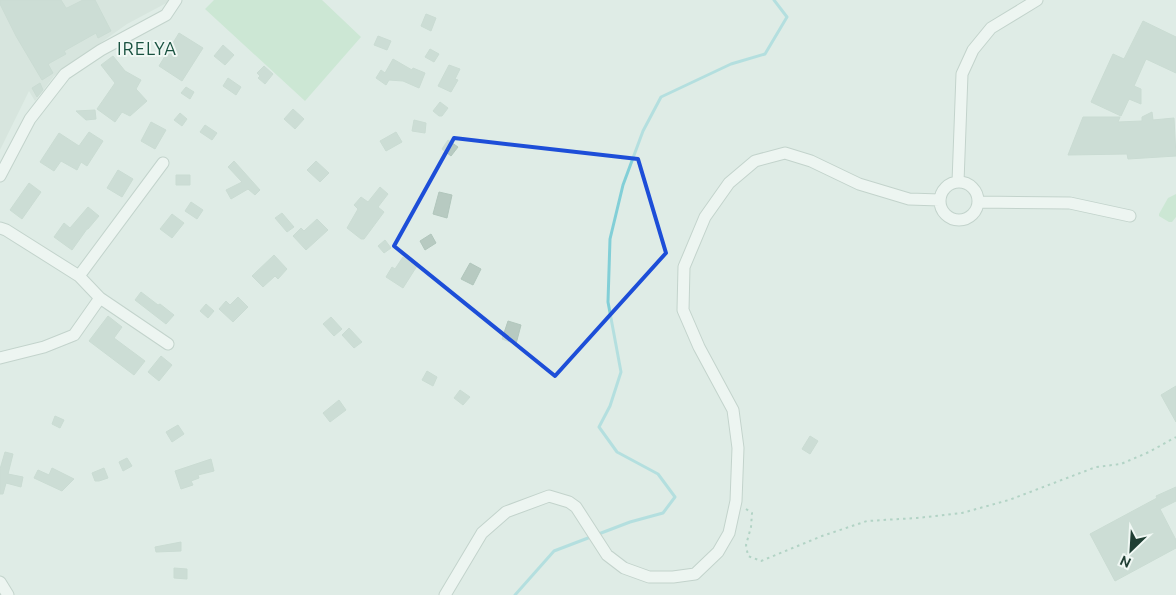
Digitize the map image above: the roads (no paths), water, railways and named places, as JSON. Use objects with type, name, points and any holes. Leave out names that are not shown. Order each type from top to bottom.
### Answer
[{"type":"street","points":[[0,176],[30,119],[65,74],[101,50],[166,15],[176,0]]},
{"type":"street","points":[[958,182],[962,74],[973,50],[991,28],[1037,0]]},
{"type":"street","points":[[444,595],[482,534],[506,512],[549,496],[569,502],[576,508],[607,555],[624,568],[649,577],[673,577],[695,574],[718,552],[729,533],[736,501],[738,448],[733,410],[699,347],[683,310],[684,267],[705,217],[729,183],[755,161],[785,153],[811,161],[859,184],[909,199],[940,200]]},
{"type":"street","points":[[79,276],[163,163]]},
{"type":"street","points":[[958,182],[968,183],[973,187],[978,202],[976,210],[967,219],[954,220],[948,217],[940,207],[940,200],[944,188],[949,184],[958,182]]},
{"type":"street","points":[[978,202],[1070,203],[1130,216]]},
{"type":"street","points":[[0,228],[79,276],[100,298],[168,344]]},
{"type":"street","points":[[0,358],[44,347],[74,336],[100,298]]},
{"type":"street","points":[[0,582],[8,595]]},
{"type":"waterway","points":[[515,595],[554,551],[630,522],[663,513],[675,497],[658,474],[617,452],[599,427],[610,406],[621,372],[608,302],[610,239],[623,185],[643,131],[661,97],[731,64],[765,54],[787,17],[774,0]]},
{"type":"district","name":"IRELYA","points":[[147,48]]}]
